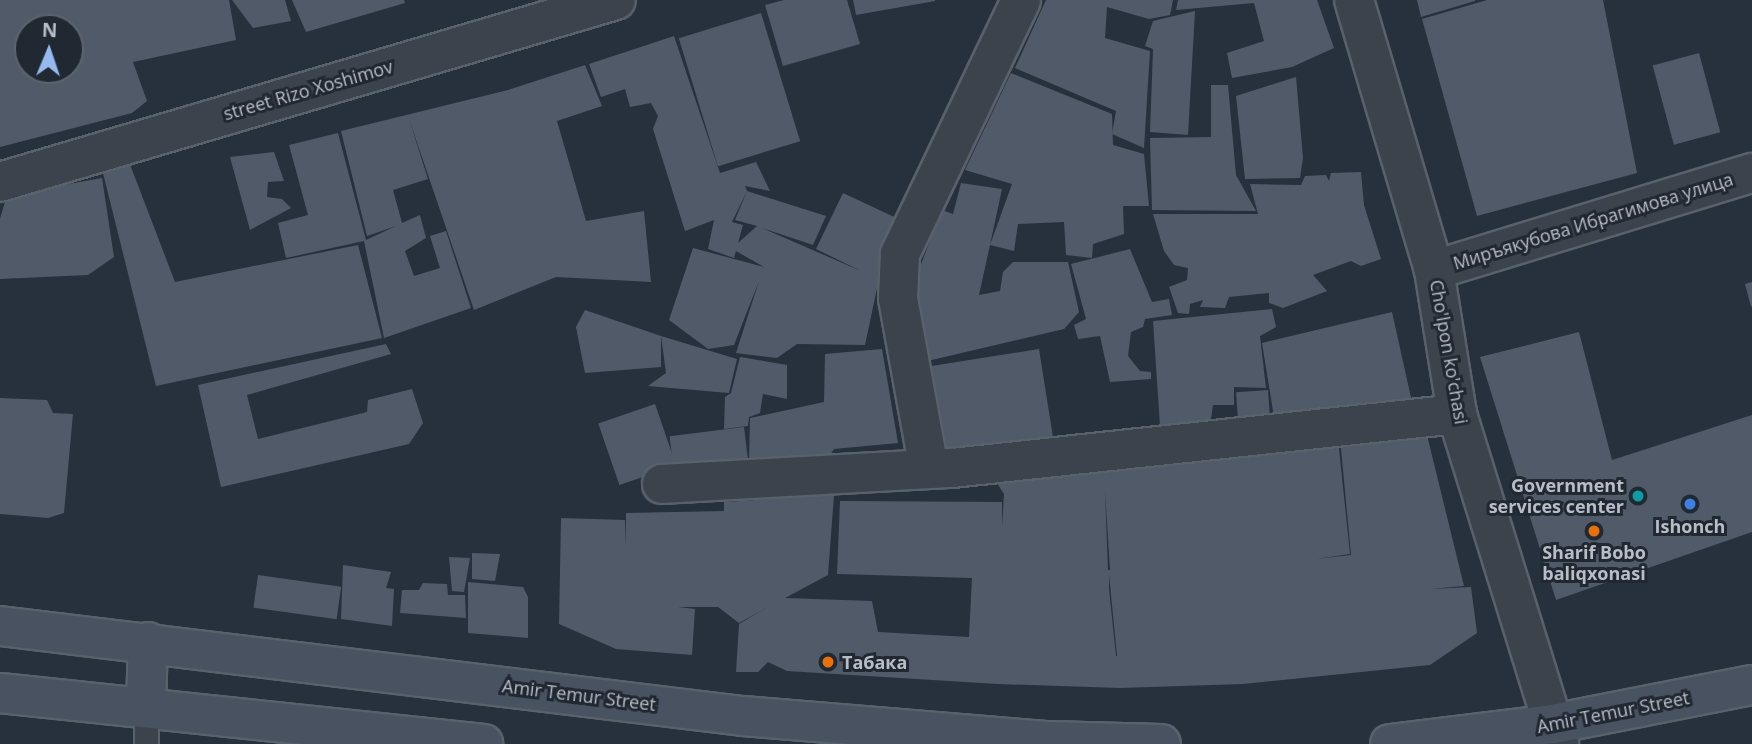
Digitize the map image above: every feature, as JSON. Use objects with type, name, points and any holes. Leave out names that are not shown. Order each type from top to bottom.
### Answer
[{"type":"main road","name":"Amir Temur Street","points":[[0,626],[743,716],[1048,741],[1161,744]]},
{"type":"main road","points":[[146,706],[148,642]]},
{"type":"main road","name":"Amir Temur Street","points":[[1390,744],[1556,734],[1752,685]]},
{"type":"main road","points":[[0,693],[146,706],[483,744]]},
{"type":"street","name":"street Rizo Xoshimov","points":[[0,182],[616,0]]},
{"type":"street","points":[[929,469],[898,298],[900,254],[1021,0]]},
{"type":"street","name":"Cho'lpon ko'chasi","points":[[1354,0],[1434,270],[1457,414],[1556,734]]},
{"type":"street","name":"Миръякубова Ибрагимова улица","points":[[1434,270],[1752,173]]},
{"type":"street","points":[[662,484],[929,469],[1457,414]]},
{"type":"lane","points":[[146,706],[146,744]]},
{"type":"building","points":[[0,0],[229,0],[236,40],[133,62],[147,101],[132,113],[0,147]]},
{"type":"building","points":[[232,0],[285,0],[291,21],[253,28]]},
{"type":"building","points":[[292,0],[404,0],[405,3],[306,32]]},
{"type":"building","points":[[784,0],[847,0],[860,44],[783,66],[765,5]]},
{"type":"building","points":[[853,0],[935,0],[935,1],[856,15]]},
{"type":"building","points":[[1046,0],[1173,0],[1170,15],[1149,19],[1107,7],[1105,38],[1150,51],[1144,148],[1112,134],[1116,111],[1015,68]]},
{"type":"building","points":[[1178,0],[1317,0],[1334,48],[1292,67],[1232,78],[1227,53],[1264,41],[1254,3],[1176,10]]},
{"type":"building","points":[[1417,0],[1475,0],[1475,1],[1421,17]]},
{"type":"building","points":[[1487,0],[1603,0],[1637,173],[1477,216],[1422,19]]},
{"type":"building","points":[[1195,11],[1188,135],[1150,132],[1153,49],[1145,46],[1153,21]]},
{"type":"building","points":[[761,13],[800,141],[718,166],[679,38]]},
{"type":"building","points":[[674,36],[720,173],[756,162],[770,191],[745,186],[747,191],[826,216],[813,245],[762,228],[861,271],[816,249],[843,193],[905,222],[879,279],[865,345],[797,344],[777,358],[736,353],[759,281],[734,345],[708,349],[669,320],[693,248],[764,267],[736,251],[734,258],[708,249],[714,220],[685,231],[653,129],[658,116],[651,103],[630,107],[625,89],[601,97],[589,64]],"holes":[[[747,191],[735,220],[757,226],[738,243],[743,225],[732,222]]]},
{"type":"building","points":[[1699,53],[1720,132],[1674,145],[1653,65]]},
{"type":"building","points":[[585,65],[602,106],[557,121],[586,221],[644,211],[651,282],[556,277],[474,310],[409,119],[428,179],[393,190],[402,223],[420,215],[426,238],[405,251],[414,276],[440,268],[430,236],[446,231],[471,308],[384,338],[364,241],[286,258],[278,223],[308,215],[289,145],[338,133],[366,240],[396,226],[367,236],[341,131],[508,90]]},
{"type":"building","points":[[1011,73],[1112,114],[1113,145],[1144,154],[1149,206],[1123,206],[1124,234],[1093,244],[1092,258],[1066,255],[1064,222],[1018,224],[1014,251],[990,245],[1012,184],[965,170]]},
{"type":"building","points":[[1296,77],[1303,158],[1300,178],[1245,179],[1236,96]]},
{"type":"building","points":[[1211,85],[1228,85],[1236,175],[1256,211],[1152,210],[1150,138],[1211,137]]},
{"type":"building","points":[[274,152],[284,181],[268,182],[267,197],[282,199],[291,208],[250,230],[230,157]]},
{"type":"building","points":[[126,154],[175,282],[358,245],[382,338],[156,386],[100,161]]},
{"type":"building","points":[[1361,172],[1364,205],[1381,259],[1361,266],[1351,261],[1313,275],[1327,291],[1283,308],[1269,303],[1269,293],[1229,297],[1225,308],[1200,307],[1203,300],[1190,304],[1189,314],[1178,313],[1169,287],[1187,280],[1188,268],[1174,265],[1164,251],[1153,214],[1258,214],[1250,184],[1301,185],[1305,176],[1326,175],[1329,181],[1331,173]]},
{"type":"building","points":[[102,178],[114,257],[88,275],[0,279],[0,219],[7,195]]},
{"type":"building","points":[[961,183],[1002,189],[979,295],[1000,291],[1003,272],[1013,262],[1068,262],[1079,312],[1064,329],[923,362],[916,277],[942,210],[953,214]]},
{"type":"building","points":[[1130,249],[1152,302],[1169,299],[1172,315],[1145,319],[1143,327],[1131,332],[1128,356],[1140,371],[1151,372],[1151,379],[1110,382],[1100,336],[1078,339],[1074,325],[1086,319],[1071,264]]},
{"type":"building","points":[[1752,282],[1752,306],[1751,307],[1745,284]]},
{"type":"building","points":[[1272,309],[1276,327],[1260,336],[1266,388],[1234,387],[1234,405],[1213,405],[1211,419],[1190,426],[1160,426],[1153,321]]},
{"type":"building","points":[[585,310],[661,336],[661,367],[585,373],[576,327]]},
{"type":"building","points":[[1392,312],[1414,411],[1275,423],[1262,343]]},
{"type":"building","name":"Government services center","points":[[1579,332],[1612,460],[1752,415],[1752,532],[1556,600],[1480,357]]},
{"type":"building","points":[[661,336],[737,359],[729,393],[648,386],[666,373]]},
{"type":"building","points":[[386,344],[391,354],[247,395],[258,439],[367,412],[368,400],[412,389],[423,423],[409,444],[221,487],[198,385]]},
{"type":"building","points":[[882,349],[898,443],[834,449],[828,458],[749,460],[750,418],[824,402],[825,354]]},
{"type":"building","points":[[1039,349],[1055,453],[942,471],[925,367]]},
{"type":"building","points":[[740,357],[787,365],[787,399],[763,394],[760,413],[749,417],[748,426],[724,429],[725,397],[731,393]]},
{"type":"building","points":[[1268,390],[1270,421],[1238,423],[1236,392]]},
{"type":"building","points":[[0,398],[47,400],[53,413],[73,414],[64,513],[48,518],[0,514]]},
{"type":"building","points":[[655,404],[676,465],[619,485],[598,424]]},
{"type":"building","points":[[744,427],[748,462],[674,471],[670,436]]},
{"type":"building","points":[[1426,431],[1464,586],[1430,589],[1471,587],[1477,633],[1430,665],[1243,684],[1120,688],[997,684],[787,671],[768,662],[758,672],[736,672],[739,624],[768,607],[739,623],[718,607],[678,607],[695,609],[692,655],[616,649],[559,624],[561,518],[625,520],[626,547],[626,513],[724,511],[724,502],[834,495],[828,575],[785,598],[872,601],[878,632],[969,637],[972,578],[837,574],[840,501],[1002,502],[1002,527],[1004,494],[991,474],[1338,439],[1350,554],[1316,559],[1351,555],[1340,438]],"holes":[[[1105,490],[1110,570],[1108,570]],[[1109,575],[1117,656],[1109,589]]]},
{"type":"building","points":[[472,553],[500,554],[495,581],[472,579]]},
{"type":"building","points":[[449,557],[470,558],[464,592],[452,591]]},
{"type":"building","points":[[343,565],[391,572],[386,588],[394,589],[392,626],[341,619]]},
{"type":"building","points":[[258,575],[341,587],[337,619],[253,608]]},
{"type":"building","points":[[468,582],[523,587],[528,597],[528,638],[468,633]]},
{"type":"building","points":[[423,583],[447,584],[448,595],[465,595],[466,618],[400,613],[402,590],[419,590]]},
{"type":"place","name":"Government services center","points":[[1638,496]]},
{"type":"place","name":"Ishonch","points":[[1690,504]]},
{"type":"place","name":"Sharif Bobo baliqxonasi","points":[[1594,531]]},
{"type":"place","name":"Табака","points":[[828,662]]}]
